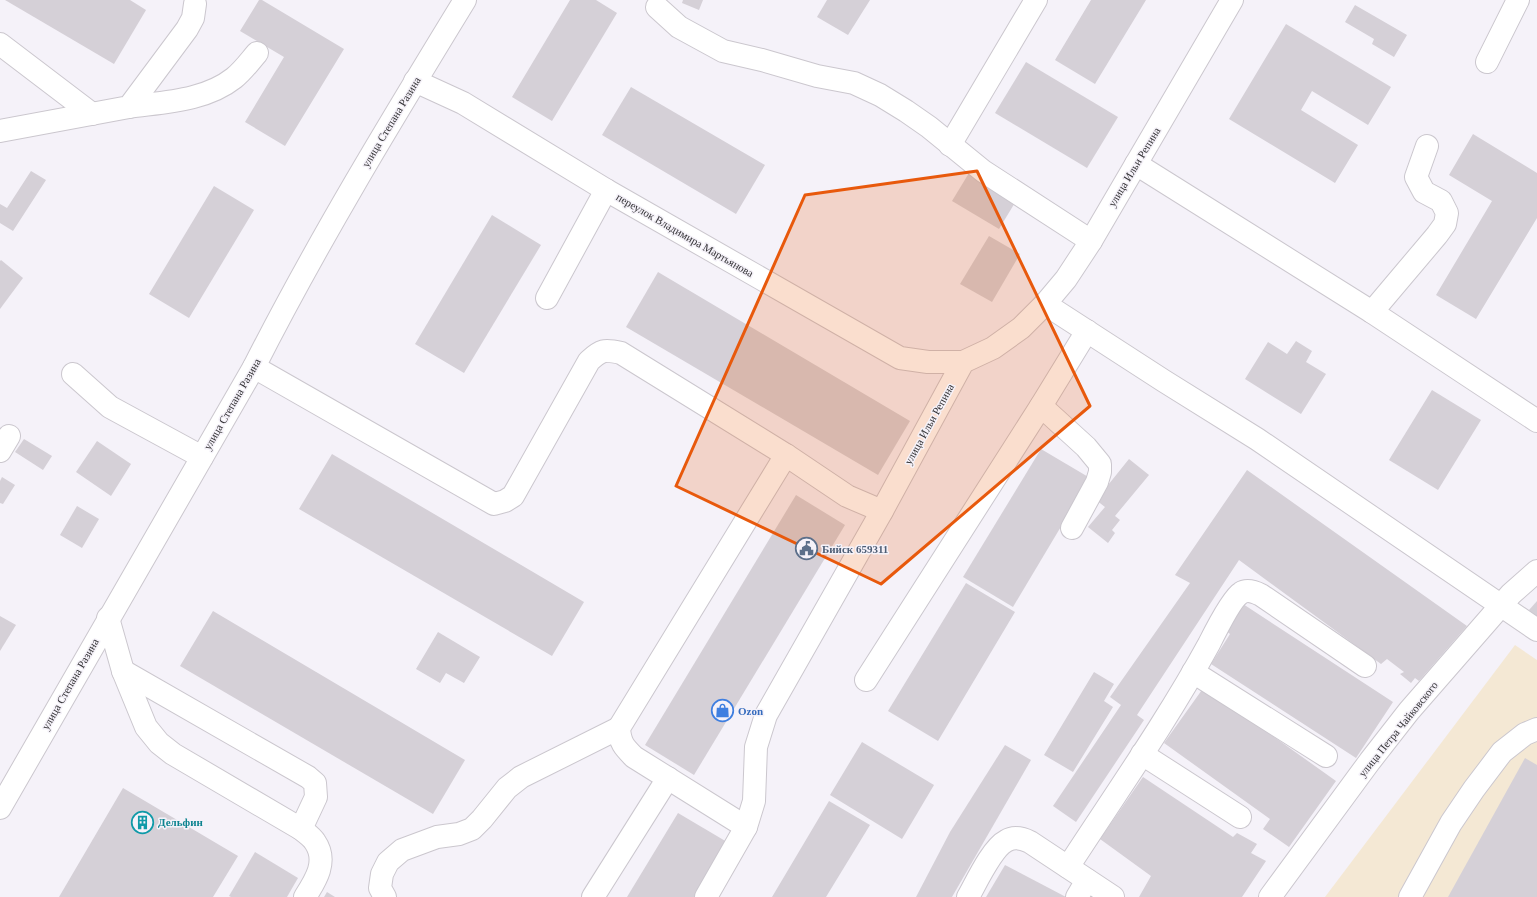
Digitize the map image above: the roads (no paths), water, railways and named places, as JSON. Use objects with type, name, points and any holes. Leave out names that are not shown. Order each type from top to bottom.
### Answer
[{"type":"street","name":"улица Степана Разина","points":[[0,808],[108,618],[254,367],[291,296],[362,170],[465,0]]},
{"type":"street","points":[[950,145],[1036,0]]},
{"type":"street","name":"улица Ильи Репина","points":[[706,897],[746,827],[754,800],[756,747],[766,715],[882,511],[964,362],[993,348],[1021,328],[1046,304],[1066,279],[1136,164],[1232,0]]},
{"type":"street","points":[[1487,62],[1518,0]]},
{"type":"street","points":[[129,107],[187,29],[193,18],[195,4]]},
{"type":"street","points":[[657,7],[679,27],[723,50],[816,76],[854,83],[880,95],[906,111],[983,171],[1090,241]]},
{"type":"street","points":[[0,44],[92,114]]},
{"type":"street","points":[[0,131],[129,107],[194,97],[218,88],[235,78],[257,53]]},
{"type":"street","name":"переулок Владимира Мартьянова","points":[[415,81],[463,103],[606,190],[900,358],[928,362],[964,362]]},
{"type":"street","points":[[1372,312],[1437,236],[1445,224],[1447,213],[1441,201],[1424,192],[1416,177],[1428,146]]},
{"type":"street","points":[[1136,164],[1372,312],[1537,421]]},
{"type":"street","points":[[547,298],[606,190]]},
{"type":"street","points":[[1046,304],[1257,439],[1537,630]]},
{"type":"street","points":[[866,680],[1041,406],[1087,331]]},
{"type":"street","points":[[254,367],[494,504],[505,501],[513,496],[588,361],[599,352],[609,350],[620,353],[786,455],[846,496],[882,511]]},
{"type":"street","points":[[73,374],[110,407],[202,457]]},
{"type":"street","points":[[1041,406],[1086,447],[1100,464],[1100,472],[1097,482],[1072,528]]},
{"type":"street","points":[[385,897],[380,888],[382,874],[388,862],[402,850],[437,837],[459,834],[472,828],[507,788],[521,777],[619,728],[786,455]]},
{"type":"street","name":"улица Петра Чайковского","points":[[1270,897],[1370,761],[1409,712],[1523,582],[1537,571]]},
{"type":"street","points":[[1068,867],[1182,694],[1234,600],[1241,593],[1251,591],[1261,595],[1365,666]]},
{"type":"street","points":[[108,618],[123,671],[146,727],[159,743],[173,754],[301,829],[314,840],[320,851],[321,863],[318,876],[306,897]]},
{"type":"street","points":[[123,671],[315,783],[316,797],[301,829]]},
{"type":"street","points":[[1193,672],[1326,756]]},
{"type":"street","points":[[619,728],[620,738],[625,748],[634,757],[746,827]]},
{"type":"street","points":[[1410,897],[1451,823],[1502,752],[1525,734],[1537,728]]},
{"type":"street","points":[[1142,754],[1240,817]]},
{"type":"street","points":[[593,897],[668,778]]},
{"type":"street","points":[[968,897],[990,858],[999,846],[1006,840],[1013,838],[1021,838],[1030,842],[1068,867],[1082,888],[1113,897]]},
{"type":"place","name":"Бийск 659311","points":[[807,549]]},
{"type":"place","name":"Ozon","points":[[723,711]]},
{"type":"place","name":"Дельфин","points":[[142,822]]}]
